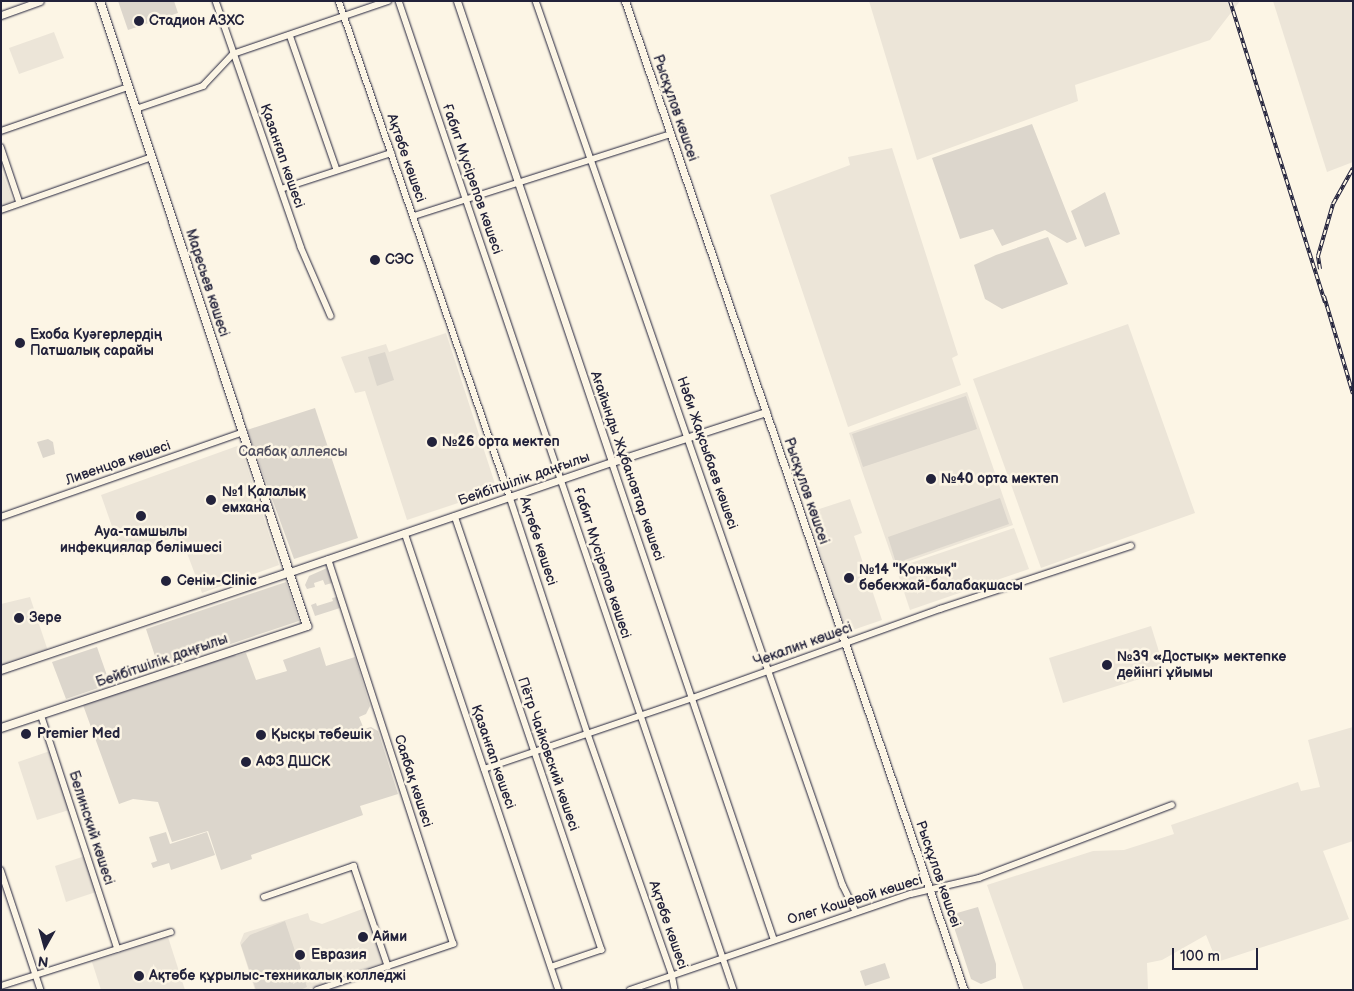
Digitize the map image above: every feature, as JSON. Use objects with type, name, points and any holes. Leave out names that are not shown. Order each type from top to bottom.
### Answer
[{"type":"main road","name":"Маресьев көшесі","points":[[100,1],[290,572]]},
{"type":"main road","name":"Бейбітшілік даңғылы","points":[[1,670],[290,572],[307,626],[1,728]]},
{"type":"street","points":[[1,14],[40,1]]},
{"type":"street","name":"Қазанғап көшесі","points":[[216,1],[233,54],[282,189],[300,247],[331,316]]},
{"type":"street","name":"Ақтөбе көшесі","points":[[339,1],[510,497],[588,734],[672,974],[675,990]]},
{"type":"street","points":[[136,109],[203,86],[233,54],[388,1]]},
{"type":"street","name":"Ғабит Мүсірепов көшесі","points":[[399,1],[734,990]]},
{"type":"street","name":"Ағайынды Жұбановтар көшесі","points":[[458,1],[774,939]]},
{"type":"street","name":"Нәби Жақсыбаев көшесі","points":[[536,1],[843,885],[856,912]]},
{"type":"street","name":"Рысқұлов көшсеі","points":[[625,1],[964,990]]},
{"type":"street","points":[[290,35],[336,170]]},
{"type":"street","points":[[1,131],[128,87]]},
{"type":"street","points":[[414,216],[670,134]]},
{"type":"street","points":[[1,147],[20,203]]},
{"type":"street","points":[[282,189],[391,153]]},
{"type":"street","points":[[1,210],[152,157]]},
{"type":"street","name":"Бейбітшілік даңғылы","points":[[290,572],[561,479],[766,412]]},
{"type":"street","name":"Ливенцов көшесі","points":[[1,518],[244,432]]},
{"type":"street","name":"Пётр Чайковский көшесі","points":[[455,516],[602,950],[552,967]]},
{"type":"street","name":"Қазанғап көшесі","points":[[405,533],[559,990]]},
{"type":"street","name":"Чекалин көшесі","points":[[484,769],[1131,546]]},
{"type":"street","name":"Саябақ көшесі","points":[[316,990],[453,944],[328,560]]},
{"type":"street","name":"Белинский көшесі","points":[[41,714],[118,949]]},
{"type":"street","name":"Олег Кошевой көшесі","points":[[630,990],[774,939],[911,894],[979,878],[1172,805]]},
{"type":"street","points":[[264,897],[354,866],[388,966]]},
{"type":"street","points":[[1,870],[41,990]]},
{"type":"street","points":[[1,986],[172,932]]},
{"type":"shaded area","points":[[869,1],[1240,1],[1210,40],[1075,85],[1078,101],[917,160]]},
{"type":"shaded area","points":[[1273,1],[1353,1],[1353,162],[1327,172]]},
{"type":"shaded area","points":[[54,32],[64,58],[19,74],[9,48]]},
{"type":"shaded area","points":[[892,148],[958,355],[952,358],[961,385],[848,427],[770,195],[850,165],[848,157]]},
{"type":"shaded area","points":[[1,169],[13,201],[1,205]]},
{"type":"shaded area","points":[[1128,324],[1195,513],[1041,568],[973,379]]},
{"type":"shaded area","name":"№26 орта мектеп","points":[[446,333],[497,490],[407,520],[365,391],[355,393],[341,357],[386,344],[389,352]]},
{"type":"shaded area","name":"№40 орта мектеп","points":[[967,392],[1013,525],[895,566],[849,433]]},
{"type":"shaded area","points":[[240,445],[279,565],[202,593],[184,545],[172,538],[122,555],[101,495]]},
{"type":"shaded area","name":"№14 \"Қонжық\" бөбекжай-балабақшасы","points":[[850,499],[862,533],[854,536],[882,620],[847,632],[807,513]]},
{"type":"shaded area","points":[[1014,528],[1029,569],[910,610],[896,568]]},
{"type":"shaded area","name":"Зере","points":[[30,597],[48,651],[1,666],[1,604]]},
{"type":"shaded area","name":"№39 «Достық» мектепке дейінгі ұйымы","points":[[1151,626],[1165,671],[1063,703],[1049,658]]},
{"type":"shaded area","points":[[1353,727],[1353,841],[1323,851],[1349,919],[1217,962],[1206,935],[1162,960],[1147,963],[1148,990],[1024,990],[987,885],[1093,851],[1124,850],[1174,834],[1171,825],[1298,782],[1301,791],[1320,787],[1308,740]]},
{"type":"shaded area","points":[[50,751],[69,810],[37,820],[18,762]]},
{"type":"shaded area","points":[[85,856],[96,892],[66,902],[55,866]]},
{"type":"shaded area","name":"Евразия","points":[[365,908],[384,962],[306,990],[255,990],[240,943],[244,933],[308,913],[310,920],[322,924]]},
{"type":"shaded area","name":"Ақтөбе құрылыс-техникалық колледжі","points":[[168,937],[185,990],[101,990],[92,962]]},
{"type":"green space","name":"Стадион АЗХС","points":[[118,1],[174,1],[178,13],[128,30]]},
{"type":"green space","points":[[1032,124],[1077,239],[1067,243],[1045,230],[1002,246],[993,229],[960,239],[932,158]]},
{"type":"green space","points":[[1105,192],[1120,234],[1085,247],[1071,211]]},
{"type":"green space","points":[[1048,237],[1068,284],[1002,309],[985,299],[974,265],[996,255]]},
{"type":"green space","points":[[385,352],[394,380],[377,386],[368,357]]},
{"type":"green space","points":[[966,396],[977,429],[863,467],[852,434]]},
{"type":"green space","name":"Саябақ аллеясы","points":[[315,408],[358,538],[294,559],[247,430]]},
{"type":"green space","points":[[48,439],[53,442],[55,454],[43,458],[37,442]]},
{"type":"green space","points":[[1000,498],[1009,524],[896,563],[888,537]]},
{"type":"green space","points":[[327,568],[332,583],[325,585],[323,580],[314,583],[315,587],[307,589],[305,585],[309,576]]},
{"type":"green space","points":[[286,582],[299,621],[159,668],[146,629]]},
{"type":"green space","points":[[337,597],[340,608],[315,616],[311,605],[316,603],[317,606],[333,601],[332,598]]},
{"type":"green space","points":[[97,647],[110,684],[66,699],[52,662]]},
{"type":"green space","name":"АФЗ ДШСК","points":[[320,647],[326,666],[355,657],[370,706],[366,714],[359,717],[364,729],[371,727],[378,731],[398,794],[360,806],[363,815],[251,855],[252,859],[221,870],[208,831],[172,842],[158,802],[133,799],[119,804],[83,705],[232,654],[236,656],[246,653],[256,680],[287,671],[283,660]]},
{"type":"green space","points":[[166,832],[170,844],[207,832],[215,855],[171,870],[169,863],[153,868],[151,863],[157,861],[149,837]]},
{"type":"green space","points":[[978,907],[996,964],[996,978],[981,984],[971,979],[950,915]]},
{"type":"green space","points":[[285,921],[307,987],[300,990],[256,990],[241,945],[250,935]]},
{"type":"green space","points":[[885,963],[890,978],[865,986],[860,971]]},
{"type":"railway","points":[[1230,1],[1325,302]]},
{"type":"railway","points":[[1320,269],[1318,256],[1333,204],[1353,168]]},
{"type":"railway","points":[[1324,296],[1353,394]]},
{"type":"place","name":"Стадион АЗХС","points":[[139,21]]},
{"type":"place","name":"СЭС","points":[[375,260]]},
{"type":"place","name":"Ехоба Куәгерлердің Патшалық сарайы","points":[[20,343]]},
{"type":"place","name":"№26 орта мектеп","points":[[432,442]]},
{"type":"place","name":"№40 орта мектеп","points":[[931,479]]},
{"type":"place","name":"№1 Қалалық емхана","points":[[211,500]]},
{"type":"place","name":"Ауа-тамшылы инфекциялар бөлімшесі","points":[[141,516]]},
{"type":"place","name":"№14 \"Қонжық\" бөбекжай-балабақшасы","points":[[849,578]]},
{"type":"place","name":"Сенім-Clinic","points":[[166,581]]},
{"type":"place","name":"Зере","points":[[19,618]]},
{"type":"place","name":"№39 «Достық» мектепке дейінгі ұйымы","points":[[1107,665]]},
{"type":"place","name":"Premier Med","points":[[26,734]]},
{"type":"place","name":"Қысқы төбешік","points":[[261,735]]},
{"type":"place","name":"АФЗ ДШСК","points":[[246,762]]},
{"type":"place","name":"Айми","points":[[363,937]]},
{"type":"place","name":"Евразия","points":[[300,955]]},
{"type":"place","name":"Ақтөбе құрылыс-техникалық колледжі","points":[[139,976]]}]
